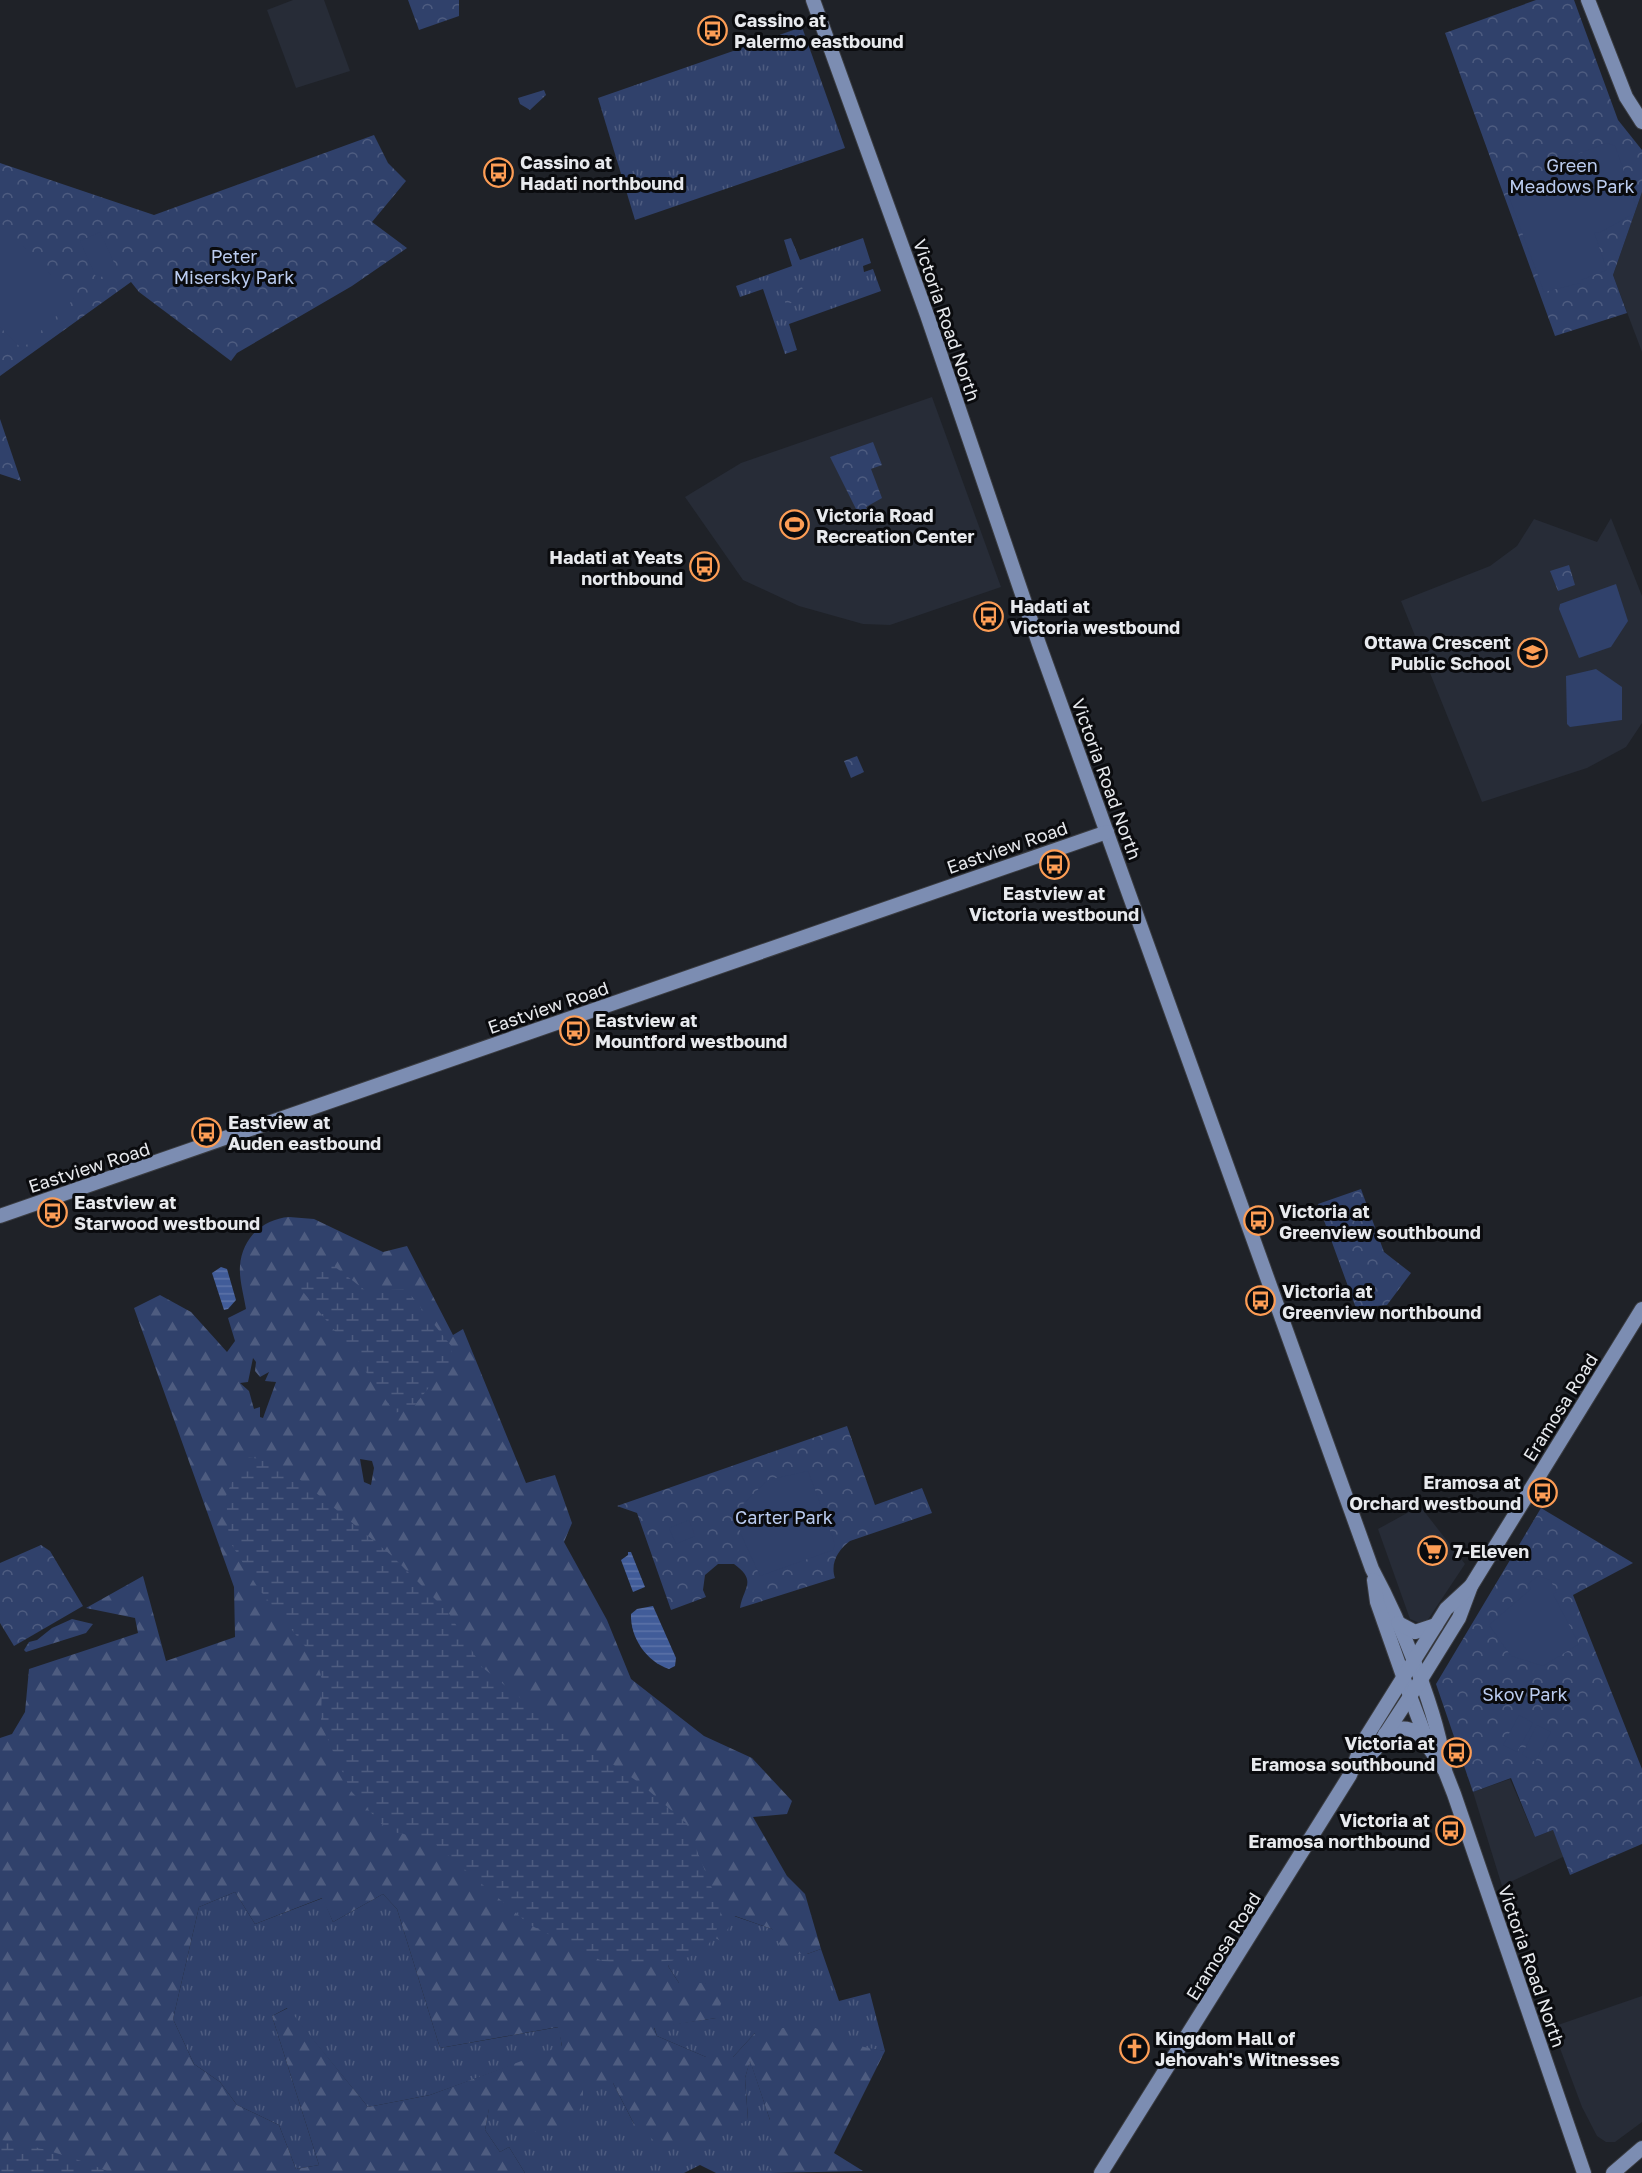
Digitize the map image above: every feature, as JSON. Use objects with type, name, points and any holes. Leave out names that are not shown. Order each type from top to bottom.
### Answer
[{"type":"main road","name":"Victoria Road North","points":[[813,0],[923,305],[1107,832],[1372,1569],[1398,1623],[1420,1681],[1442,1745],[1445,1771]]},
{"type":"main road","points":[[1588,0],[1626,97],[1642,122]]},
{"type":"main road","name":"Eastview Road","points":[[0,1216],[1107,832]]},
{"type":"main road","name":"Eramosa Road","points":[[1355,1767],[1375,1750],[1420,1681],[1459,1618],[1471,1586],[1642,1309]]},
{"type":"main road","name":"Victoria Road North","points":[[1372,1569],[1377,1602],[1403,1678],[1427,1741],[1445,1771],[1584,2173]]},
{"type":"main road","name":"Eramosa Road","points":[[1101,2173],[1355,1767],[1363,1742],[1436,1624],[1446,1609],[1471,1586]]},
{"type":"main road","points":[[1398,1623],[1415,1632],[1436,1624]]},
{"type":"main road","points":[[1385,1734],[1396,1728],[1410,1728],[1427,1741]]},
{"type":"main road","points":[[1613,2173],[1642,2148]]},
{"type":"shaded area","points":[[293,0],[324,0],[350,71],[296,88],[267,10]]},
{"type":"shaded area","points":[[1642,192],[1642,352],[1613,275]]},
{"type":"shaded area","points":[[932,397],[1001,587],[890,625],[863,624],[799,606],[743,580],[685,497],[741,463]]},
{"type":"shaded area","name":"Ottawa Crescent Public School","points":[[1611,518],[1642,596],[1642,723],[1626,747],[1587,768],[1482,802],[1401,601],[1490,566],[1517,546],[1534,519],[1597,542]]},
{"type":"shaded area","points":[[221,1267],[227,1269],[236,1300],[224,1310],[212,1273]]},
{"type":"shaded area","points":[[1420,1506],[1465,1564],[1427,1621],[1422,1624],[1410,1619],[1378,1529]]},
{"type":"shaded area","points":[[628,1552],[631,1552],[645,1587],[633,1592],[621,1560],[628,1555]]},
{"type":"shaded area","points":[[653,1606],[676,1658],[675,1666],[669,1669],[647,1655],[633,1632],[631,1614],[637,1609]]},
{"type":"shaded area","points":[[1510,1779],[1535,1837],[1553,1830],[1565,1856],[1502,1886],[1473,1792]]},
{"type":"shaded area","points":[[1642,1996],[1642,2122],[1615,2142],[1606,2142],[1597,2136],[1582,2107],[1552,2027]]},
{"type":"green space","points":[[408,0],[459,0],[459,16],[419,30]]},
{"type":"green space","name":"Green Meadows Park","points":[[1536,0],[1574,0],[1618,120],[1642,150],[1642,192],[1613,275],[1627,313],[1555,336],[1445,33]]},
{"type":"green space","points":[[802,27],[845,148],[635,220],[598,98]]},
{"type":"green space","points":[[544,90],[546,95],[530,110],[520,104],[518,98]]},
{"type":"green space","name":"Peter Misersky Park","points":[[374,135],[388,163],[406,181],[372,222],[407,248],[352,286],[237,353],[231,361],[139,292],[131,282],[0,376],[0,163],[154,215]]},
{"type":"green space","points":[[1607,143],[1615,146],[1636,207],[1633,214],[1599,233],[1594,232],[1607,270],[1581,280],[1581,283],[1544,292],[1508,194],[1536,184],[1535,181],[1543,178],[1543,167]]},
{"type":"green space","points":[[0,222],[74,299],[22,349],[0,327]]},
{"type":"green space","points":[[100,232],[117,269],[97,279],[80,241]]},
{"type":"green space","points":[[791,238],[800,260],[863,238],[871,263],[863,266],[864,272],[873,269],[881,291],[789,324],[797,350],[785,354],[763,289],[740,297],[736,286],[792,266],[784,240]]},
{"type":"green space","points":[[800,282],[806,297],[786,305],[781,289]]},
{"type":"green space","points":[[0,419],[21,481],[0,474]]},
{"type":"green space","points":[[873,442],[882,465],[871,469],[882,498],[866,507],[867,510],[859,515],[830,457]]},
{"type":"green space","points":[[1569,565],[1575,585],[1558,591],[1550,571]]},
{"type":"green space","points":[[1616,584],[1628,621],[1611,647],[1579,658],[1559,609],[1560,604]]},
{"type":"green space","points":[[1596,669],[1622,687],[1622,720],[1570,727],[1567,724],[1566,676]]},
{"type":"green space","points":[[857,756],[864,772],[851,778],[844,761]]},
{"type":"green space","points":[[1361,1189],[1384,1252],[1411,1273],[1387,1305],[1376,1306],[1367,1315],[1357,1311],[1318,1204]]},
{"type":"green space","points":[[289,1217],[314,1219],[383,1252],[407,1246],[453,1335],[463,1329],[526,1483],[555,1475],[572,1523],[564,1542],[607,1620],[631,1679],[704,1736],[752,1758],[792,1801],[787,1814],[753,1817],[787,1876],[805,1894],[821,1949],[807,1954],[784,1954],[772,1929],[735,1916],[721,1941],[694,1927],[682,1962],[672,1962],[668,1966],[679,1983],[705,1983],[723,1998],[716,2018],[654,2028],[657,2036],[706,2057],[733,2057],[755,2033],[805,2024],[864,2047],[885,2051],[834,2153],[863,2171],[770,2173],[770,2120],[750,2061],[745,2078],[748,2120],[696,2146],[658,2144],[634,2124],[613,2083],[583,2083],[583,2103],[568,2132],[518,2132],[489,2109],[485,2130],[500,2152],[509,2147],[525,2173],[0,2173],[0,1738],[12,1734],[25,1712],[29,1669],[138,1633],[135,1618],[86,1608],[143,1576],[166,1661],[235,1637],[234,1587],[134,1308],[160,1295],[191,1312],[227,1352],[235,1341],[228,1318],[246,1309],[240,1271],[245,1247],[263,1226]],"holes":[[[253,1358],[256,1362],[255,1371],[260,1377],[269,1372],[265,1381],[276,1382],[263,1418],[260,1417],[260,1407],[254,1409],[249,1391],[240,1383],[248,1382]],[[360,1459],[372,1461],[374,1468],[371,1485],[364,1482]],[[235,1892],[255,1924],[322,1898],[333,1922],[383,1894],[397,1909],[440,2048],[558,2027],[562,2046],[430,2095],[368,2107],[288,2008],[272,2016],[319,2165],[296,2169],[279,2125],[237,2105],[220,2082],[194,2064],[173,2019],[199,1907]]]},
{"type":"green space","points":[[330,1263],[366,1291],[406,1289],[452,1347],[450,1362],[413,1407],[395,1413],[352,1352],[295,1282],[306,1273]]},
{"type":"green space","name":"Carter Park","points":[[847,1426],[875,1505],[922,1488],[932,1513],[850,1541],[836,1557],[835,1578],[740,1608],[747,1585],[745,1575],[734,1564],[718,1564],[705,1575],[703,1590],[706,1597],[671,1610],[637,1513],[617,1506]]},
{"type":"green space","points":[[249,1457],[264,1460],[298,1478],[391,1555],[448,1612],[482,1667],[539,1713],[641,1784],[686,1823],[721,1911],[715,1936],[702,1952],[683,1959],[634,1965],[602,1961],[530,1925],[429,1839],[388,1831],[351,1791],[321,1724],[322,1680],[317,1661],[258,1588],[229,1540],[226,1496],[237,1470]]},
{"type":"green space","points":[[808,1471],[835,1544],[833,1550],[760,1576],[740,1532],[743,1504],[768,1480]]},
{"type":"green space","name":"Skov Park","points":[[1541,1508],[1633,1563],[1573,1595],[1642,1769],[1642,1844],[1570,1875],[1553,1830],[1535,1837],[1511,1778],[1473,1792],[1436,1684]]},
{"type":"green space","points":[[689,1520],[695,1536],[676,1544],[669,1528]]},
{"type":"green space","points":[[41,1545],[50,1551],[83,1606],[14,1646],[0,1623],[0,1563]]},
{"type":"green space","points":[[1538,1576],[1550,1580],[1557,1592],[1553,1594],[1579,1644],[1543,1666],[1511,1656],[1489,1625],[1531,1589],[1528,1584]]},
{"type":"green space","points":[[72,1619],[93,1624],[86,1633],[26,1652],[24,1650],[29,1642],[37,1640],[52,1628]]},
{"type":"green space","points":[[1519,1715],[1533,1723],[1517,1752],[1503,1745]]},
{"type":"green space","points":[[1537,1725],[1551,1732],[1535,1762],[1522,1754]]},
{"type":"green space","points":[[235,1892],[255,1924],[323,1898],[333,1922],[383,1894],[397,1909],[440,2048],[559,2027],[562,2047],[430,2095],[368,2107],[287,2008],[272,2016],[319,2165],[296,2169],[279,2125],[237,2105],[220,2082],[194,2064],[173,2019],[199,1907]]},
{"type":"green space","points":[[734,1916],[772,1929],[807,1954],[821,1949],[839,2001],[870,1993],[885,2051],[755,2033],[733,2057],[706,2057],[657,2036],[654,2027],[716,2018],[705,1983],[679,1983],[668,1966],[694,1927]]},
{"type":"green space","points":[[750,2060],[770,2120],[770,2173],[716,2173],[700,2165],[684,2173],[525,2173],[509,2147],[500,2152],[485,2130],[489,2108],[583,2103],[583,2083],[613,2083],[634,2124],[748,2120],[745,2078]]},
{"type":"green space","points":[[0,2140],[57,2153],[112,2173],[0,2173]]},
{"type":"place","name":"Cassino at Palermo eastbound","points":[[713,30]]},
{"type":"place","name":"Cassino at Hadati northbound","points":[[499,172]]},
{"type":"place","name":"Victoria Road Recreation Center","points":[[795,525]]},
{"type":"place","name":"Hadati at Yeats northbound","points":[[704,567]]},
{"type":"place","name":"Hadati at Victoria westbound","points":[[989,616]]},
{"type":"place","name":"Ottawa Crescent Public School","points":[[1532,652]]},
{"type":"place","name":"Eastview at Victoria westbound","points":[[1054,864]]},
{"type":"place","name":"Eastview at Mountford westbound","points":[[574,1030]]},
{"type":"place","name":"Eastview at Auden eastbound","points":[[207,1132]]},
{"type":"place","name":"Eastview at Starwood westbound","points":[[53,1212]]},
{"type":"place","name":"Victoria at Greenview southbound","points":[[1258,1221]]},
{"type":"place","name":"Victoria at Greenview northbound","points":[[1261,1301]]},
{"type":"place","name":"Eramosa at Orchard westbound","points":[[1542,1492]]},
{"type":"place","name":"7-Eleven","points":[[1432,1551]]},
{"type":"place","name":"Victoria at Eramosa southbound","points":[[1456,1753]]},
{"type":"place","name":"Victoria at Eramosa northbound","points":[[1451,1830]]},
{"type":"place","name":"Kingdom Hall of Jehovah's Witnesses","points":[[1134,2048]]}]
